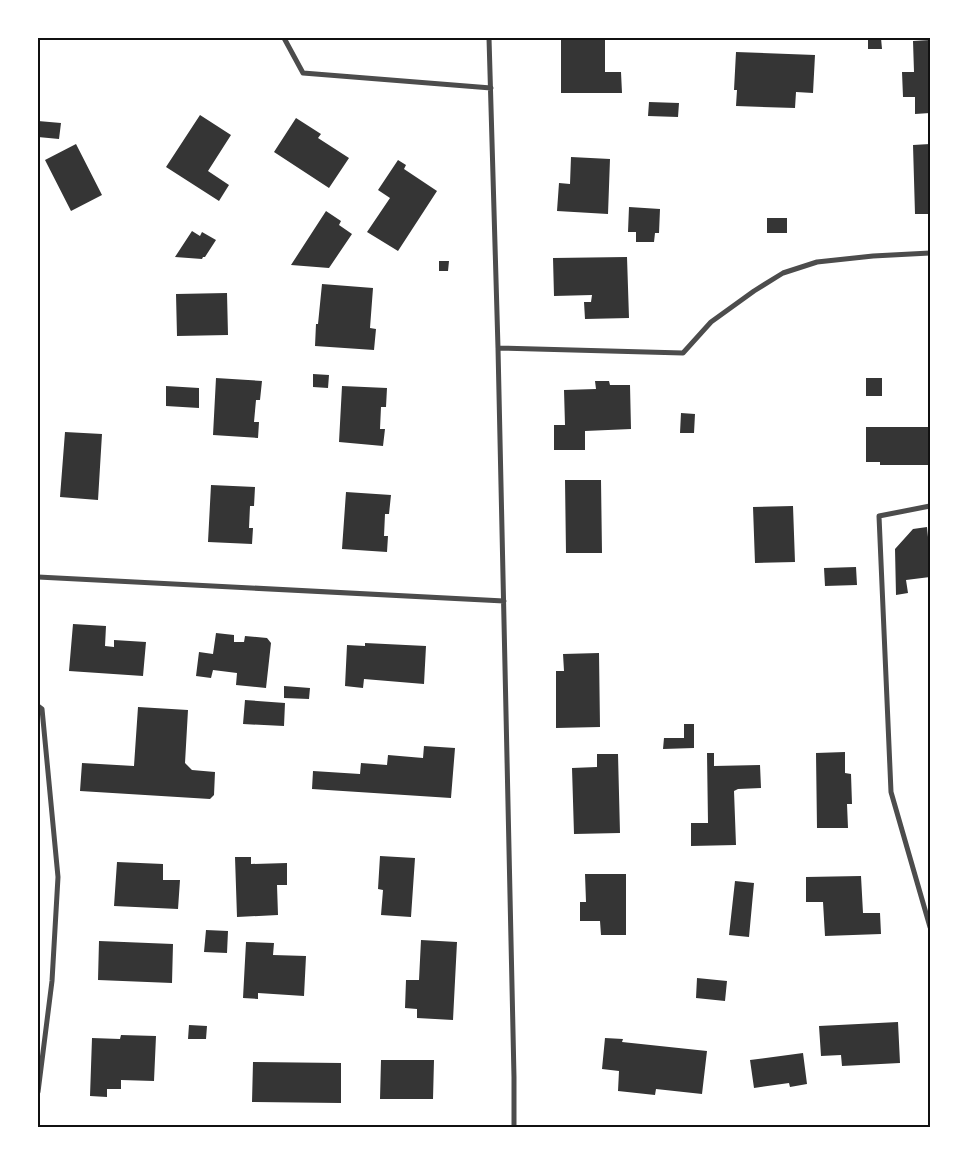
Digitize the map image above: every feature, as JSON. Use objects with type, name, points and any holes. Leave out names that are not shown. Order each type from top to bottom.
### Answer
[{"type":"street","points":[[284,38],[303,73],[491,88]]},
{"type":"street","points":[[489,38],[504,601],[514,1128]]},
{"type":"street","points":[[498,348],[683,353],[711,322],[783,273],[817,262],[873,256],[930,254]]},
{"type":"street","points":[[930,506],[879,516],[891,792],[930,927]]},
{"type":"street","points":[[38,577],[504,601]]},
{"type":"street","points":[[38,706],[42,709],[58,877],[52,981],[38,1092]]},
{"type":"building","points":[[561,38],[605,38],[605,72],[621,72],[622,93],[561,93]]},
{"type":"building","points":[[868,38],[881,38],[882,49],[868,49]]},
{"type":"building","points":[[930,40],[930,113],[915,114],[915,97],[903,97],[902,72],[914,72],[913,41]]},
{"type":"building","points":[[736,52],[815,55],[813,93],[796,92],[795,108],[736,106],[737,90],[734,90]]},
{"type":"building","points":[[649,102],[679,103],[678,117],[648,116]]},
{"type":"building","points":[[200,115],[231,135],[208,171],[229,185],[219,201],[166,167]]},
{"type":"building","points":[[296,118],[321,134],[318,138],[349,158],[329,188],[274,152]]},
{"type":"building","points":[[38,121],[61,123],[59,139],[38,137]]},
{"type":"building","points":[[76,144],[102,195],[71,211],[45,160]]},
{"type":"building","points":[[930,144],[930,214],[915,214],[913,145]]},
{"type":"building","points":[[571,157],[610,159],[608,214],[557,211],[559,183],[570,184]]},
{"type":"building","points":[[398,160],[406,165],[404,169],[437,191],[398,251],[367,232],[390,198],[378,190]]},
{"type":"building","points":[[629,207],[660,209],[659,233],[655,233],[654,242],[636,242],[636,232],[628,232]]},
{"type":"building","points":[[326,211],[341,221],[339,225],[352,234],[329,268],[291,265]]},
{"type":"building","points":[[767,218],[787,218],[787,233],[767,233]]},
{"type":"building","points":[[192,231],[200,236],[202,232],[216,240],[202,259],[175,257]]},
{"type":"building","points":[[627,257],[629,318],[585,319],[584,302],[591,302],[592,295],[554,296],[553,258]]},
{"type":"building","points":[[439,261],[449,261],[448,271],[439,271]]},
{"type":"building","points":[[322,284],[373,288],[370,328],[376,329],[374,350],[315,346]]},
{"type":"building","points":[[227,293],[228,335],[177,336],[176,294]]},
{"type":"building","points":[[313,374],[329,375],[328,388],[313,387]]},
{"type":"building","points":[[216,378],[262,381],[260,400],[256,400],[254,422],[259,422],[258,438],[213,435]]},
{"type":"building","points":[[866,378],[882,378],[882,396],[866,396]]},
{"type":"building","points":[[595,381],[609,381],[610,385],[630,385],[631,429],[585,431],[585,450],[554,450],[554,425],[565,425],[564,390],[596,389]]},
{"type":"building","points":[[166,386],[199,388],[199,408],[166,406]]},
{"type":"building","points":[[342,386],[387,388],[386,407],[381,407],[380,429],[385,429],[383,446],[339,442]]},
{"type":"building","points":[[681,413],[695,414],[694,433],[680,433]]},
{"type":"building","points":[[866,427],[930,427],[930,465],[880,465],[880,462],[866,462]]},
{"type":"building","points":[[65,432],[102,434],[98,500],[60,497]]},
{"type":"building","points":[[565,480],[601,480],[602,553],[566,553]]},
{"type":"building","points":[[211,485],[255,487],[254,506],[250,506],[249,528],[253,528],[252,544],[208,542]]},
{"type":"building","points":[[346,492],[391,495],[389,514],[385,514],[384,536],[388,536],[387,552],[342,549]]},
{"type":"building","points":[[793,506],[795,562],[755,563],[753,507]]},
{"type":"building","points":[[927,527],[930,577],[906,580],[908,593],[896,595],[895,549],[913,529]]},
{"type":"building","points":[[856,567],[857,585],[825,586],[824,568]]},
{"type":"building","points":[[73,624],[106,626],[105,646],[114,647],[114,640],[146,642],[143,676],[69,671]]},
{"type":"building","points":[[216,633],[234,635],[234,642],[244,642],[245,636],[267,638],[271,643],[266,688],[236,685],[237,673],[213,670],[211,678],[196,676],[199,652],[213,654]]},
{"type":"building","points":[[365,643],[426,646],[424,684],[364,679],[363,688],[345,686],[347,645],[365,646]]},
{"type":"building","points":[[599,653],[600,727],[556,728],[556,671],[564,671],[563,654]]},
{"type":"building","points":[[284,686],[310,688],[309,699],[284,698]]},
{"type":"building","points":[[245,700],[285,703],[284,726],[243,724]]},
{"type":"building","points":[[138,707],[188,710],[185,763],[192,770],[215,772],[214,795],[210,799],[80,791],[82,763],[134,766]]},
{"type":"building","points":[[684,724],[694,724],[694,748],[663,749],[664,738],[684,738]]},
{"type":"building","points":[[424,746],[455,748],[451,798],[312,789],[313,771],[360,774],[361,763],[387,765],[388,755],[423,758]]},
{"type":"building","points":[[845,752],[845,773],[851,774],[852,804],[847,804],[848,828],[817,828],[816,753]]},
{"type":"building","points":[[707,753],[714,753],[714,766],[760,765],[761,788],[738,789],[734,791],[736,845],[691,846],[691,823],[708,823]]},
{"type":"building","points":[[597,754],[618,754],[620,833],[574,834],[572,768],[597,767]]},
{"type":"building","points":[[380,856],[415,858],[411,917],[381,915],[383,890],[378,889]]},
{"type":"building","points":[[235,857],[251,857],[251,864],[287,863],[287,885],[277,885],[278,915],[237,917]]},
{"type":"building","points":[[117,862],[163,864],[163,880],[180,880],[178,909],[114,906]]},
{"type":"building","points":[[585,874],[626,874],[626,935],[601,935],[600,921],[580,921],[580,902],[586,902]]},
{"type":"building","points":[[861,876],[863,913],[880,913],[881,934],[825,936],[823,902],[806,902],[806,877]]},
{"type":"building","points":[[735,881],[754,883],[749,937],[729,935]]},
{"type":"building","points":[[206,930],[228,931],[227,953],[204,952]]},
{"type":"building","points":[[421,940],[457,942],[453,1020],[417,1018],[417,1009],[405,1008],[406,980],[419,980]]},
{"type":"building","points":[[99,941],[173,944],[172,983],[98,980]]},
{"type":"building","points":[[246,942],[274,943],[273,955],[306,956],[304,996],[258,993],[258,999],[243,998]]},
{"type":"building","points":[[697,978],[727,981],[725,1001],[696,998]]},
{"type":"building","points":[[898,1022],[900,1063],[842,1066],[841,1055],[821,1056],[819,1026]]},
{"type":"building","points":[[189,1025],[207,1026],[206,1039],[188,1039]]},
{"type":"building","points":[[121,1035],[156,1036],[154,1081],[121,1080],[121,1089],[107,1089],[107,1097],[90,1096],[92,1038],[120,1039]]},
{"type":"building","points":[[605,1038],[623,1039],[622,1042],[707,1051],[702,1094],[656,1089],[655,1095],[618,1091],[619,1071],[602,1069]]},
{"type":"building","points":[[803,1053],[807,1084],[790,1087],[789,1083],[754,1088],[750,1060]]},
{"type":"building","points":[[381,1060],[434,1060],[433,1099],[380,1099]]},
{"type":"building","points":[[253,1062],[341,1063],[341,1103],[252,1102]]}]
